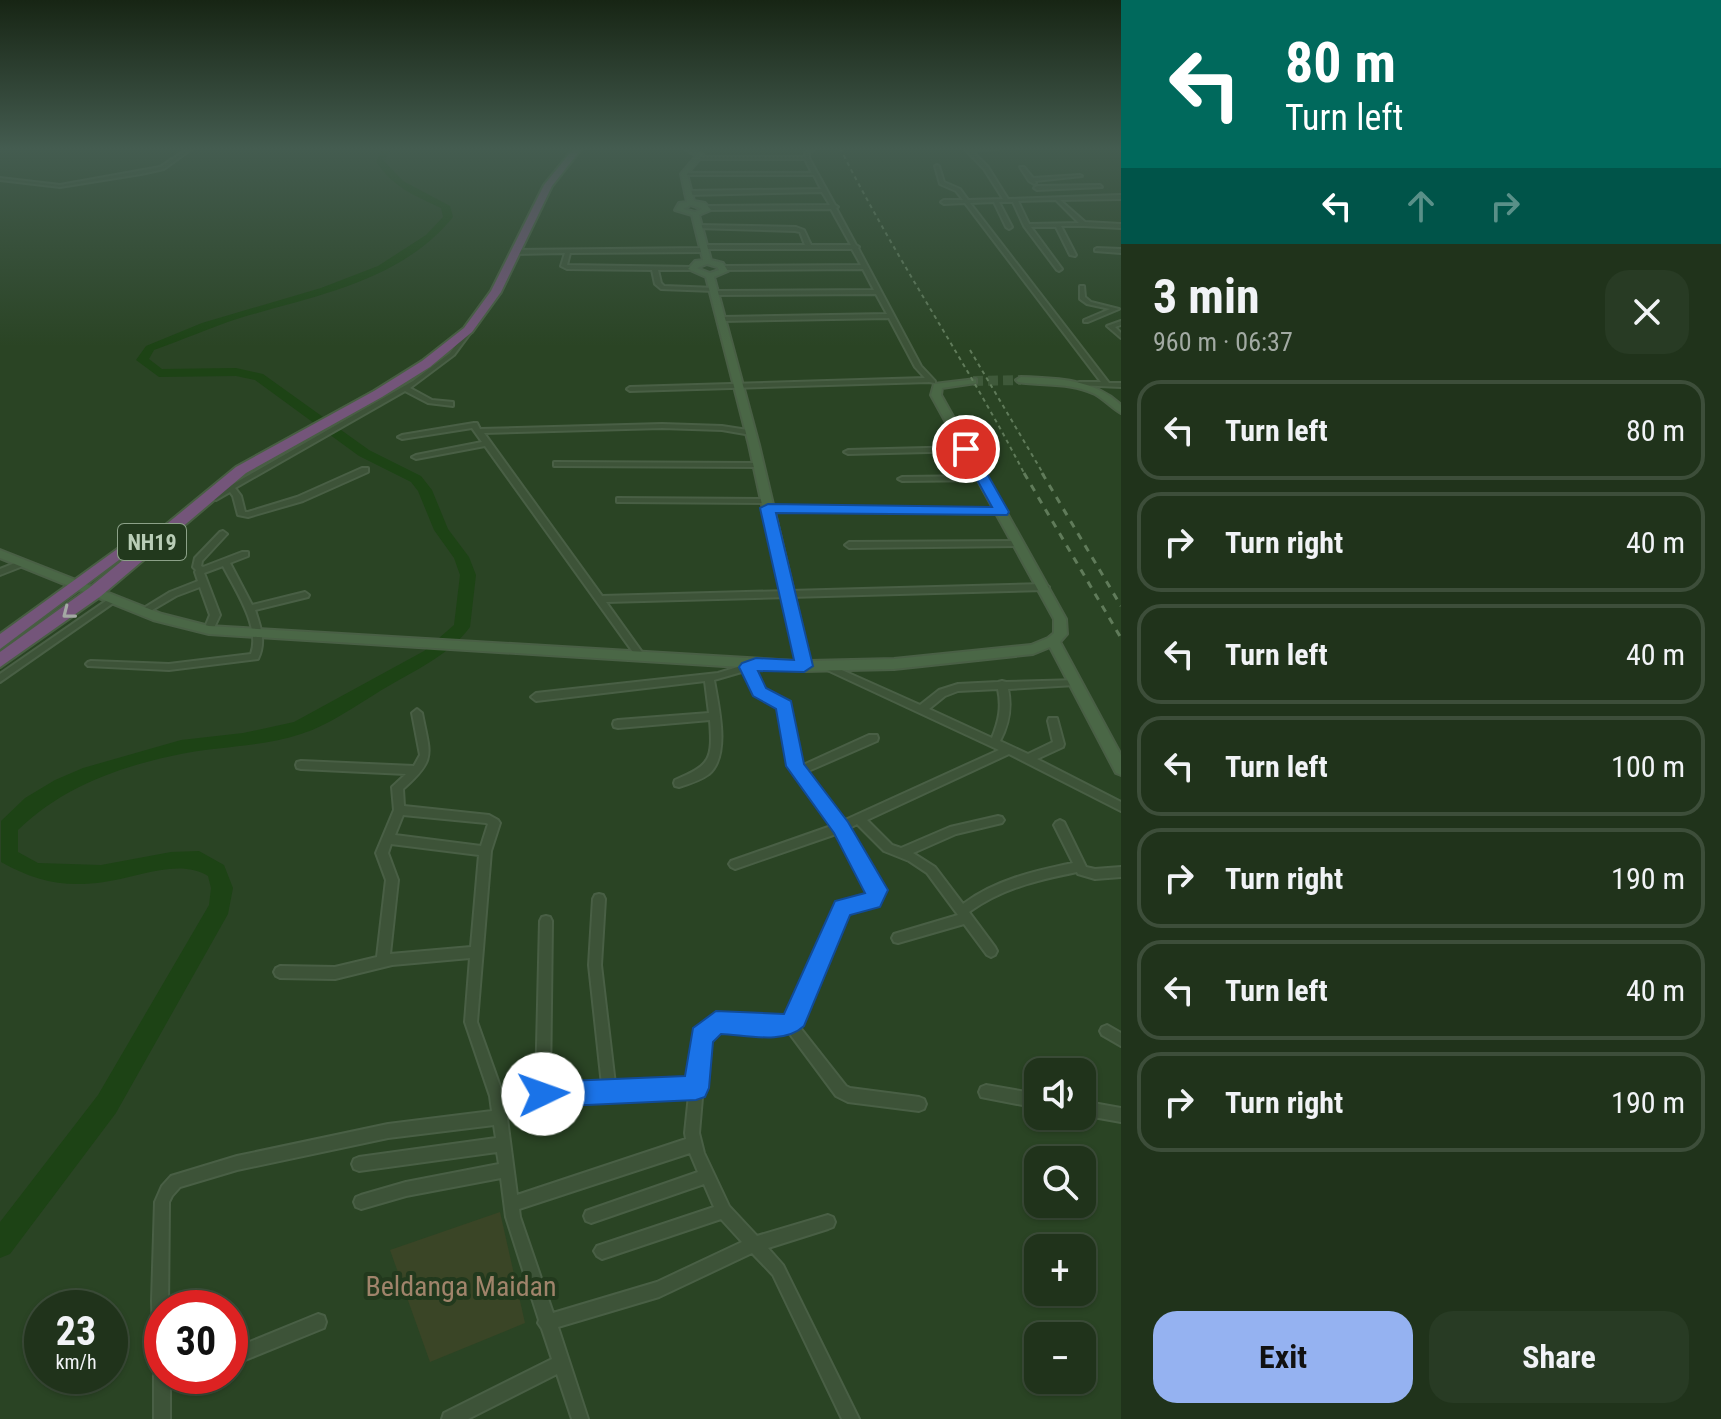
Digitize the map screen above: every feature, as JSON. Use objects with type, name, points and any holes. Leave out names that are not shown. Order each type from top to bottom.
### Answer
[{"type":"highway","name":"NH19","points":[[338,416],[403,371],[467,320],[522,214]]},
{"type":"highway","name":"NH19","points":[[0,661],[95,592],[241,470],[414,371],[472,326],[490,303],[534,214]]},
{"type":"highway","name":"NH19","points":[[0,643],[77,587],[208,481],[308,432]]},
{"type":"street","points":[[695,214],[707,262]]},
{"type":"street","points":[[0,554],[77,587],[189,627],[209,630],[752,666],[826,666],[974,658],[1033,649],[1053,641],[1061,634],[1060,619],[1045,587],[941,406],[934,383],[918,367],[839,214]]},
{"type":"street","points":[[976,214],[1106,384]]},
{"type":"street","points":[[1002,214],[1009,227]]},
{"type":"street","points":[[1019,214],[1059,269]]},
{"type":"street","points":[[1073,214],[1084,224]]},
{"type":"street","points":[[1027,226],[1121,226]]},
{"type":"street","points":[[1058,226],[1073,255]]},
{"type":"street","points":[[698,227],[800,230],[809,247]]},
{"type":"street","points":[[748,228],[753,247]]},
{"type":"street","points":[[515,252],[856,247]]},
{"type":"street","points":[[1097,250],[1121,251]]},
{"type":"street","points":[[568,251],[564,266],[569,268],[692,269],[710,276],[723,273],[724,268]]},
{"type":"street","points":[[692,269],[707,262],[724,268],[866,267]]},
{"type":"street","points":[[655,269],[658,284],[663,288],[879,292]]},
{"type":"street","points":[[710,276],[751,433],[804,666]]},
{"type":"street","points":[[1082,287],[1082,298],[1086,302],[1118,308]]},
{"type":"street","points":[[1086,321],[1118,308]]},
{"type":"street","points":[[722,319],[890,316]]},
{"type":"street","points":[[1121,323],[1110,326],[1121,336]]},
{"type":"street","points":[[338,416],[405,388],[452,354],[472,326]]},
{"type":"street","points":[[1021,380],[1121,385]]},
{"type":"street","points":[[630,389],[973,381]]},
{"type":"street","points":[[1079,384],[1105,395],[1121,410]]},
{"type":"street","points":[[405,388],[430,402],[450,404]]},
{"type":"street","points":[[402,437],[474,425],[641,657]]},
{"type":"street","points":[[480,431],[662,426],[722,428],[751,433]]},
{"type":"street","points":[[174,524],[231,488],[308,432]]},
{"type":"street","points":[[416,457],[488,443]]},
{"type":"street","points":[[848,452],[966,449]]},
{"type":"street","points":[[557,464],[758,465]]},
{"type":"street","points":[[231,488],[237,496],[241,513],[248,515],[300,499],[365,470]]},
{"type":"street","points":[[902,479],[983,478]]},
{"type":"street","points":[[620,500],[1002,512]]},
{"type":"street","points":[[202,570],[197,567],[198,560],[223,534]]},
{"type":"street","points":[[849,545],[1019,544]]},
{"type":"street","points":[[209,630],[215,615],[199,572],[245,554]]},
{"type":"street","points":[[91,664],[169,667],[248,659],[258,654],[259,633],[225,562]]},
{"type":"street","points":[[0,572],[20,564]]},
{"type":"street","points":[[144,611],[173,594],[202,583]]},
{"type":"street","points":[[598,599],[1045,587]]},
{"type":"street","points":[[248,609],[305,595]]},
{"type":"street","points":[[0,679],[113,599]]},
{"type":"street","points":[[1053,641],[1121,769]]},
{"type":"street","points":[[536,697],[709,677],[752,666]]},
{"type":"street","points":[[752,666],[760,692],[784,706],[793,760],[799,771],[841,827],[875,883],[877,895],[873,900],[843,908],[820,955],[796,1018],[790,1024],[716,1022],[701,1036],[694,1144],[724,1211],[778,1270],[851,1419]]},
{"type":"street","points":[[826,666],[1027,759],[1121,807]]},
{"type":"street","points":[[679,783],[710,766],[715,750],[709,677]]},
{"type":"street","points":[[921,710],[950,690],[1002,684],[1075,682]]},
{"type":"street","points":[[994,744],[1006,721],[1002,684]]},
{"type":"street","points":[[383,961],[392,887],[382,857],[399,810],[397,787],[417,770],[425,755],[417,713]]},
{"type":"street","points":[[618,724],[714,716]]},
{"type":"street","points":[[1027,759],[1059,744],[1053,721]]},
{"type":"street","points":[[799,771],[873,738]]},
{"type":"street","points":[[735,864],[841,827],[1008,750]]},
{"type":"street","points":[[301,765],[417,770]]},
{"type":"street","points":[[399,810],[492,820],[494,826],[485,851],[471,1022],[497,1096],[512,1204],[546,1323],[580,1419]]},
{"type":"street","points":[[859,819],[881,843],[931,870],[991,951]]},
{"type":"street","points":[[902,853],[954,830],[998,820]]},
{"type":"street","points":[[1060,825],[1078,867],[1088,873],[1121,872]]},
{"type":"street","points":[[387,839],[485,851]]},
{"type":"street","points":[[898,938],[964,914],[990,890],[1030,877],[1078,867]]},
{"type":"street","points":[[599,899],[595,965],[609,1091]]},
{"type":"street","points":[[543,1094],[546,921]]},
{"type":"street","points":[[280,972],[335,973],[411,956],[476,952]]},
{"type":"street","points":[[790,1024],[841,1091],[848,1095],[919,1104]]},
{"type":"street","points":[[1107,1031],[1121,1040]]},
{"type":"street","points":[[497,1096],[696,1088]]},
{"type":"street","points":[[986,1092],[1024,1099]]},
{"type":"street","points":[[1096,1111],[1121,1115]]},
{"type":"street","points":[[162,1290],[162,1202],[176,1181],[237,1163],[388,1131],[500,1117]]},
{"type":"street","points":[[359,1164],[504,1144]]},
{"type":"street","points":[[512,1204],[694,1144]]},
{"type":"street","points":[[361,1202],[406,1189],[507,1170]]},
{"type":"street","points":[[591,1216],[706,1176]]},
{"type":"street","points":[[602,1251],[724,1211]]},
{"type":"street","points":[[546,1323],[659,1289],[753,1245],[828,1222]]},
{"type":"street","points":[[248,1351],[318,1322]]},
{"type":"street","points":[[450,1419],[560,1364]]},
{"type":"street","points":[[162,1394],[162,1419]]},
{"type":"green space","name":"Beldanga Maidan","points":[[500,1212],[525,1323],[430,1362],[390,1250]]},
{"type":"waterway","points":[[0,1244],[107,1104],[220,907],[222,888],[217,871],[199,860],[171,861],[101,874],[35,871],[8,856],[8,827],[32,804],[62,785],[90,773],[181,747],[243,740],[299,728],[430,655],[462,627],[468,575],[461,557],[441,530],[425,490],[416,479],[364,453],[259,377],[236,372],[159,373],[142,360],[150,348],[206,326],[324,291],[381,269],[430,237],[447,214]]},
{"type":"tunnel","points":[[973,381],[1021,380]]},
{"type":"railway","points":[[876,214],[1025,475]]},
{"type":"railway","points":[[970,350],[1044,475]]},
{"type":"railway","points":[[1024,473],[1121,638]]},
{"type":"railway","points":[[1042,473],[1121,606]]},
{"type":"route","points":[[543,1094],[696,1088],[701,1036],[706,1029],[722,1020],[790,1024],[796,1018],[820,955],[843,908],[873,900],[877,895],[875,883],[841,827],[795,766],[784,706],[760,692],[748,667],[756,664],[804,666],[768,508],[1002,512],[966,449]]}]
